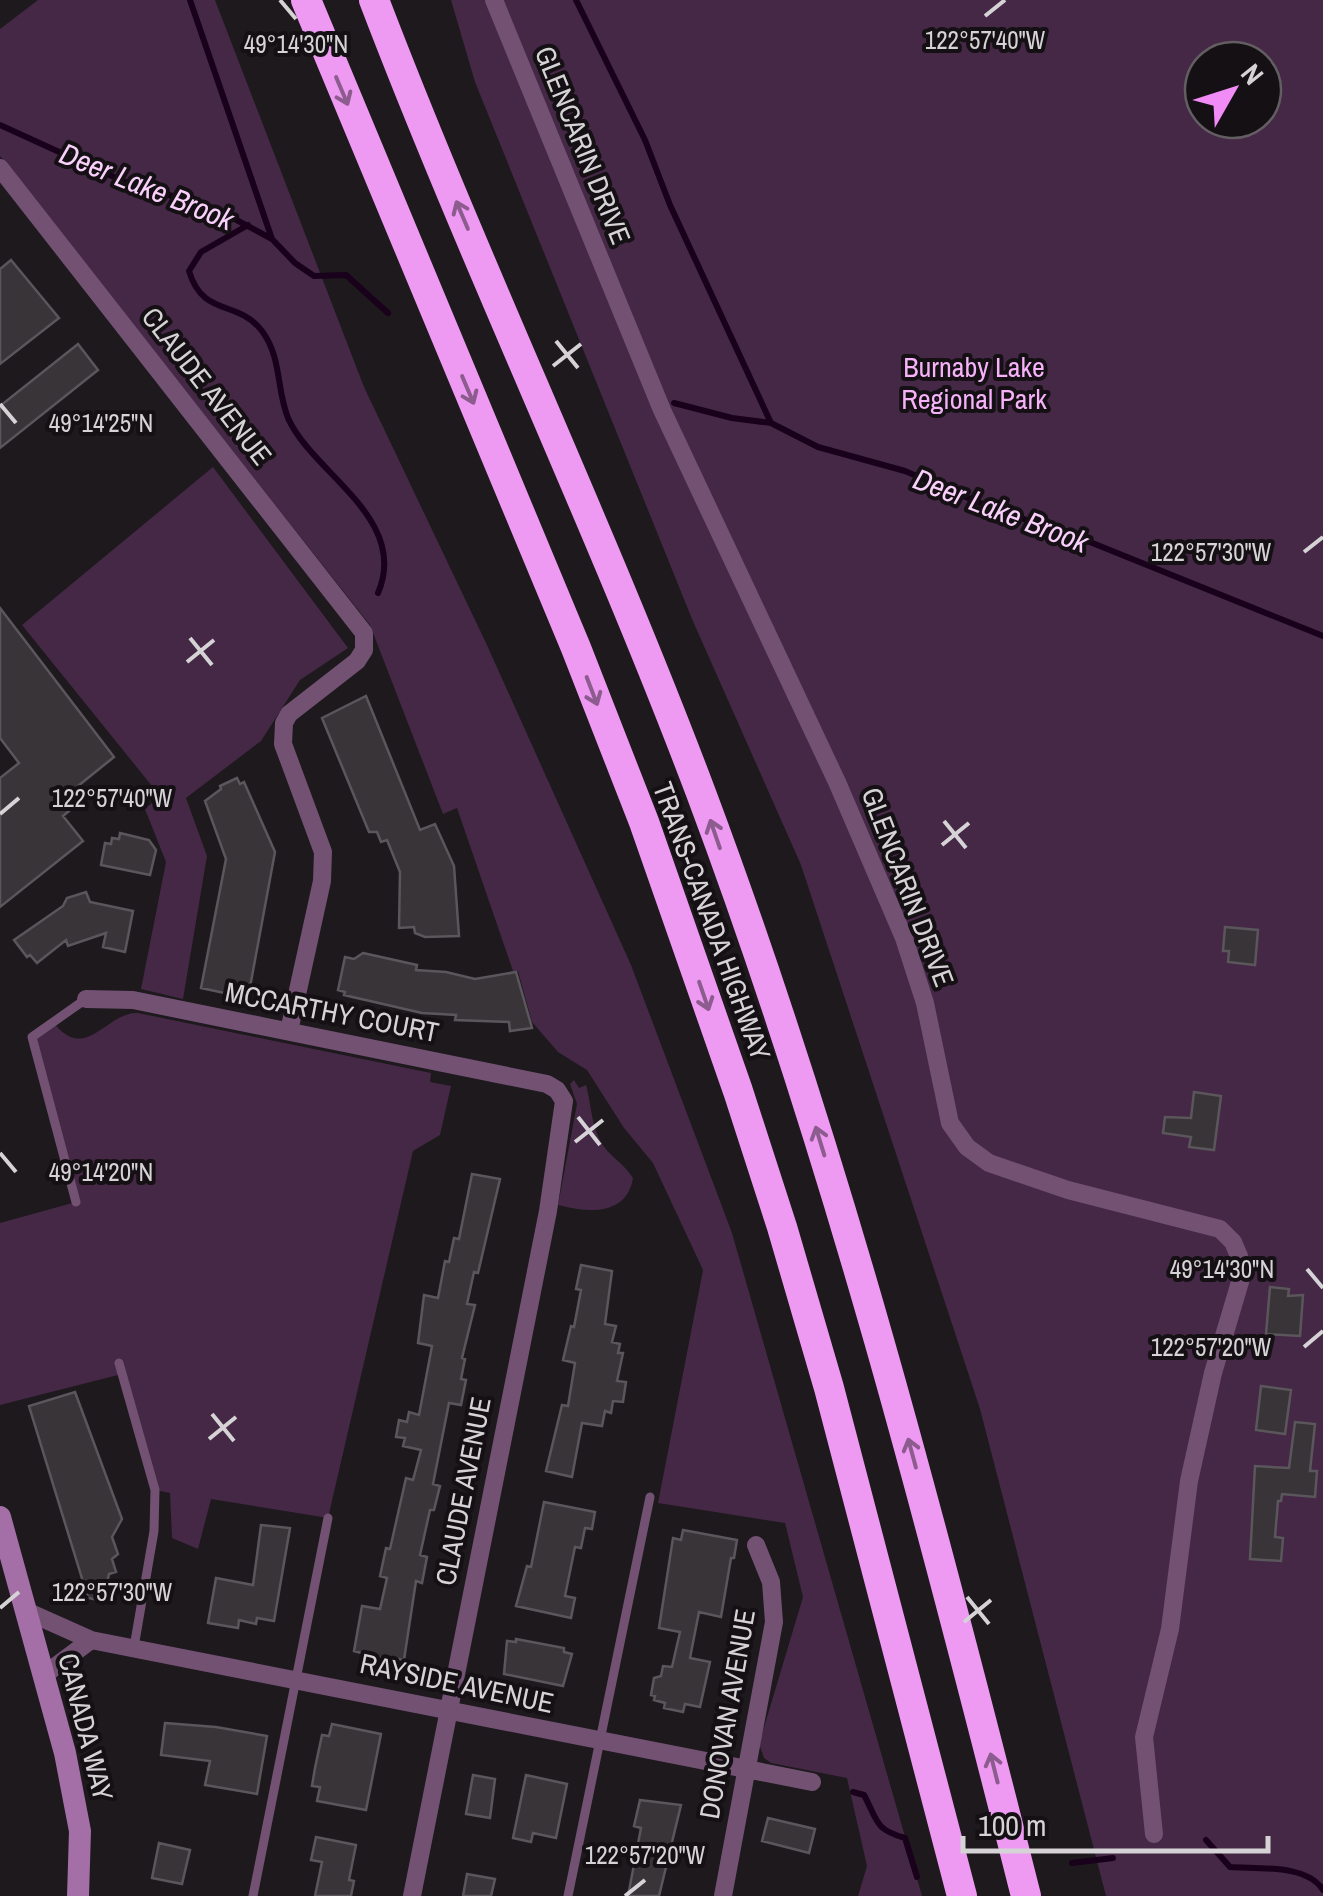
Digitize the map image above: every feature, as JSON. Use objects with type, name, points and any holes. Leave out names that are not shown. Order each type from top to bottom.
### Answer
[{"type":"highway","name":"TRANS-CANADA HIGHWAY","points":[[306,0],[576,648],[644,822],[738,1091],[829,1388],[962,1896]]},
{"type":"highway","name":"TRANS-CANADA HIGHWAY","points":[[374,0],[638,636],[745,918],[881,1342],[1026,1896]]},
{"type":"highway","points":[[383,0],[392,47]]},
{"type":"main road","name":"CANADA WAY","points":[[0,1517],[65,1752],[80,1831],[78,1896]]},
{"type":"street","name":"GLENCARIN DRIVE","points":[[494,0],[662,410],[837,782],[904,938],[925,1004],[950,1122],[967,1147],[988,1163],[1068,1190],[1220,1229],[1233,1242],[1239,1256],[1240,1282],[1213,1374],[1189,1480],[1170,1629],[1144,1737],[1154,1834]]},
{"type":"street","name":"CLAUDE AVENUE","points":[[0,168],[360,626],[365,640],[356,661],[289,714],[284,723],[282,744],[322,852],[322,881],[289,1032]]},
{"type":"street","name":"MCCARTHY COURT","points":[[86,999],[133,1000],[547,1084],[562,1097]]},
{"type":"street","name":"CLAUDE AVENUE","points":[[412,1896],[548,1211],[565,1108],[562,1097]]},
{"type":"street","name":"DONOVAN AVENUE","points":[[723,1896],[774,1622],[772,1582],[756,1545]]},
{"type":"street","name":"RAYSIDE AVENUE","points":[[26,1611],[90,1640],[812,1782]]},
{"type":"street","points":[[44,1675],[90,1640]]},
{"type":"lane","points":[[76,1202],[32,1037],[86,999]]},
{"type":"lane","points":[[119,1363],[155,1490],[154,1531],[134,1647]]},
{"type":"lane","points":[[568,1896],[650,1498]]},
{"type":"lane","points":[[253,1896],[328,1518]]},
{"type":"green space","points":[[38,0],[215,0],[364,387],[486,643],[631,965],[732,1233],[922,1896],[858,1896],[867,1866],[847,1778],[771,1763],[764,1758],[759,1744],[803,1597],[785,1523],[658,1503],[703,1270],[653,1163],[624,1128],[587,1070],[558,1052],[532,1022],[518,971],[513,971],[457,808],[443,814],[370,625],[0,156],[0,29]]},
{"type":"green space","name":"Burnaby Lake Regional Park","points":[[451,0],[1323,0],[1323,1896],[1106,1896],[980,1409],[801,865],[692,619],[475,82]]},
{"type":"green space","points":[[213,467],[348,648],[300,680],[261,741],[186,798],[207,856],[183,999],[141,989],[166,862],[145,809],[160,796],[22,625]]},
{"type":"green space","points":[[138,1013],[431,1073],[430,1082],[451,1086],[440,1135],[413,1151],[328,1518],[211,1499],[198,1549],[172,1538],[170,1493],[155,1490],[122,1374],[0,1405],[0,1223],[76,1202],[32,1037],[54,1023],[66,1034],[86,1037],[116,1019]]},
{"type":"green space","points":[[574,1080],[579,1088],[586,1085],[600,1141],[633,1178],[623,1199],[604,1209],[558,1205],[577,1104],[570,1084]]},
{"type":"building","points":[[11,260],[59,318],[0,364],[0,269]]},
{"type":"building","points":[[78,344],[98,370],[0,448],[0,406]]},
{"type":"building","points":[[0,608],[114,757],[73,790],[81,801],[63,816],[83,841],[0,907],[0,778],[19,763],[0,738]]},
{"type":"building","points":[[366,696],[420,830],[435,824],[454,866],[459,936],[425,937],[415,933],[414,927],[399,928],[400,872],[387,840],[381,842],[377,832],[369,832],[322,718]]},
{"type":"building","points":[[237,778],[240,784],[244,782],[275,852],[248,998],[201,988],[226,859],[205,801],[220,786]]},
{"type":"building","points":[[120,833],[149,840],[156,850],[150,875],[101,865],[105,843],[119,839]]},
{"type":"building","points":[[86,892],[90,902],[133,911],[125,952],[103,947],[106,933],[68,946],[66,940],[37,963],[30,955],[27,957],[14,940],[63,906],[67,898]]},
{"type":"building","points":[[1225,927],[1258,930],[1255,965],[1228,962],[1229,951],[1223,951]]},
{"type":"building","points":[[363,953],[417,965],[416,970],[475,979],[516,972],[532,1028],[510,1031],[509,1022],[455,1020],[456,1015],[422,1013],[344,995],[338,990],[345,957],[354,959]]},
{"type":"building","points":[[1194,1092],[1221,1096],[1214,1150],[1189,1147],[1191,1137],[1163,1133],[1165,1117],[1191,1118]]},
{"type":"building","points":[[472,1174],[500,1179],[467,1304],[475,1305],[462,1358],[465,1359],[461,1379],[466,1380],[461,1405],[449,1403],[433,1484],[440,1486],[420,1555],[427,1557],[422,1583],[416,1581],[404,1660],[392,1661],[354,1651],[362,1606],[380,1609],[387,1578],[380,1576],[386,1548],[390,1549],[406,1478],[413,1480],[421,1450],[403,1446],[405,1438],[396,1437],[399,1420],[407,1422],[409,1412],[419,1415],[432,1346],[418,1343],[424,1295],[438,1298],[445,1261],[449,1262],[454,1238],[459,1239]]},
{"type":"building","points":[[581,1265],[612,1271],[605,1324],[616,1326],[612,1342],[620,1344],[618,1353],[623,1353],[617,1381],[626,1382],[623,1402],[613,1401],[611,1413],[605,1411],[602,1426],[582,1423],[572,1477],[546,1471],[562,1405],[568,1406],[575,1363],[563,1360],[571,1326],[574,1327]]},
{"type":"building","points":[[1270,1287],[1289,1289],[1288,1296],[1303,1295],[1300,1336],[1266,1334]]},
{"type":"building","points":[[1261,1386],[1291,1390],[1285,1434],[1256,1430]]},
{"type":"building","points":[[75,1392],[122,1519],[112,1537],[118,1554],[112,1559],[116,1572],[109,1574],[103,1601],[88,1598],[29,1406]]},
{"type":"building","points":[[1295,1422],[1315,1424],[1310,1471],[1317,1471],[1315,1497],[1282,1494],[1275,1537],[1283,1538],[1281,1561],[1250,1559],[1255,1466],[1289,1468]]},
{"type":"building","points":[[544,1502],[595,1512],[592,1529],[585,1528],[581,1548],[575,1547],[565,1596],[575,1598],[571,1618],[516,1606],[527,1566],[531,1567]]},
{"type":"building","points":[[261,1525],[290,1528],[274,1621],[257,1618],[256,1624],[239,1620],[238,1628],[208,1623],[216,1578],[253,1585]]},
{"type":"building","points":[[683,1530],[737,1540],[721,1617],[699,1612],[690,1658],[710,1662],[700,1707],[685,1704],[683,1712],[664,1708],[665,1703],[651,1695],[654,1678],[661,1676],[663,1666],[672,1667],[680,1632],[659,1628],[673,1538],[681,1540]]},
{"type":"building","points":[[516,1639],[564,1648],[564,1652],[572,1654],[563,1686],[504,1674],[507,1641]]},
{"type":"building","points":[[165,1723],[267,1736],[257,1794],[205,1785],[210,1761],[161,1755]]},
{"type":"building","points":[[332,1724],[381,1734],[366,1810],[317,1801],[320,1787],[312,1786],[315,1768],[322,1735],[329,1736]]},
{"type":"building","points":[[473,1775],[495,1779],[490,1818],[466,1814]]},
{"type":"building","points":[[526,1775],[567,1784],[556,1838],[533,1833],[531,1842],[513,1838]]},
{"type":"building","points":[[640,1800],[681,1805],[659,1896],[628,1896],[641,1828],[634,1826]]},
{"type":"building","points":[[768,1818],[815,1829],[809,1853],[762,1841]]},
{"type":"building","points":[[316,1837],[356,1845],[349,1880],[354,1881],[351,1896],[315,1896],[322,1862],[311,1860]]},
{"type":"building","points":[[159,1843],[190,1850],[182,1884],[152,1878]]},
{"type":"building","points":[[467,1874],[495,1879],[491,1896],[463,1896]]},
{"type":"waterway","points":[[190,0],[272,239]]},
{"type":"waterway","points":[[576,0],[645,140],[670,205],[771,423]]},
{"type":"waterway","name":"Deer Lake Brook","points":[[0,125],[125,182],[216,209],[272,239],[314,276],[346,275],[388,313]]},
{"type":"waterway","points":[[248,225],[201,252],[189,271],[203,296],[253,321],[268,341],[288,418],[300,438],[370,519],[381,542],[384,566],[378,593]]},
{"type":"waterway","name":"Deer Lake Brook","points":[[674,403],[771,423],[818,447],[905,471],[1323,636]]},
{"type":"waterway","points":[[853,1792],[864,1795],[882,1827],[905,1838],[917,1877]]},
{"type":"waterway","points":[[1206,1840],[1230,1867],[1294,1872],[1316,1882],[1323,1890]]},
{"type":"waterway","points":[[1072,1863],[1113,1858]]}]
